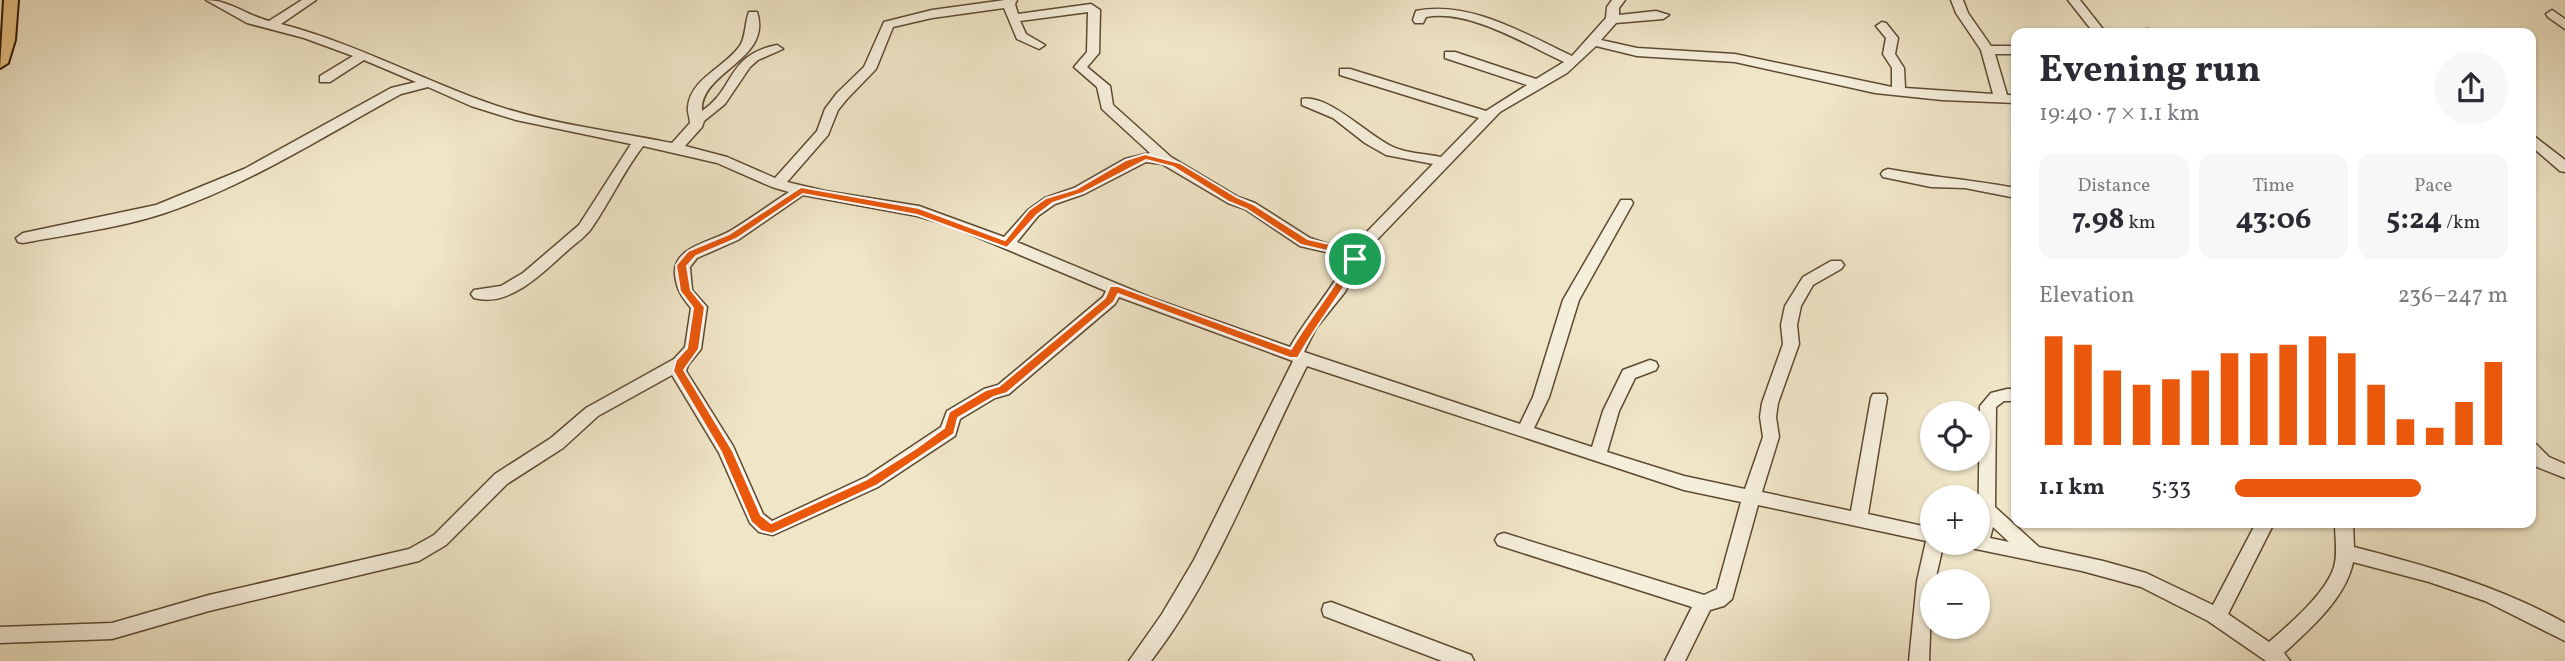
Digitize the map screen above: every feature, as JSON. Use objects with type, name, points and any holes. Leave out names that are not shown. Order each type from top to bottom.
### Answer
[{"type":"main road","points":[[0,63],[11,0]]},
{"type":"street","points":[[212,0],[251,20],[363,55],[476,103],[538,122],[675,148],[722,160],[777,184],[801,190],[919,211],[1114,289],[1299,356],[1524,432],[1684,482],[1920,533]]},
{"type":"street","points":[[271,25],[310,0]]},
{"type":"street","points":[[1139,661],[1153,645],[1203,561],[1250,472],[1310,325],[1340,288],[1363,245],[1495,109],[1573,61],[1612,19],[1617,0]]},
{"type":"street","points":[[1957,0],[1962,13],[1987,50],[2001,98]]},
{"type":"street","points":[[2074,0],[2095,28]]},
{"type":"street","points":[[1011,7],[1021,36],[1040,45]]},
{"type":"street","points":[[777,184],[823,132],[832,109],[842,96],[870,69],[888,25],[932,14],[1011,7],[1091,8],[1094,10],[1093,53],[1080,66],[1082,71],[1103,86],[1107,106],[1166,160],[1233,200],[1250,206],[1305,242],[1330,248],[1355,259]]},
{"type":"street","points":[[1419,20],[1420,15],[1433,9],[1453,13],[1527,37],[1573,61]]},
{"type":"street","points":[[1612,19],[1627,19],[1646,13],[1662,15]]},
{"type":"street","points":[[2552,14],[2565,25]]},
{"type":"street","points":[[675,148],[696,124],[694,107],[697,99],[713,77],[749,46],[754,29],[753,15]]},
{"type":"street","points":[[1882,26],[1892,38],[1889,54],[1898,68],[1899,91]]},
{"type":"street","points":[[1591,41],[1637,52],[1726,56],[1840,83],[1899,91],[2011,99]]},
{"type":"street","points":[[697,118],[712,110],[737,74],[757,53],[778,49]]},
{"type":"street","points":[[1987,50],[2011,50]]},
{"type":"street","points":[[325,79],[363,55]]},
{"type":"street","points":[[1450,55],[1537,84]]},
{"type":"street","points":[[1345,72],[1487,117]]},
{"type":"street","points":[[23,238],[161,209],[249,172],[397,91],[429,83]]},
{"type":"street","points":[[1307,102],[1338,115],[1357,132],[1391,152],[1446,162]]},
{"type":"street","points":[[479,294],[504,291],[528,277],[584,228],[623,163],[640,141]]},
{"type":"street","points":[[2536,142],[2565,168]]},
{"type":"street","points":[[1007,244],[1033,213],[1058,196],[1079,191],[1137,159],[1145,157],[1166,160]]},
{"type":"street","points":[[1888,174],[1931,182],[1965,183],[2011,192]]},
{"type":"street","points":[[0,635],[112,631],[209,603],[413,556],[447,533],[501,478],[557,443],[592,412],[680,363],[693,349],[699,307],[685,291],[682,265],[692,254],[733,236],[801,190]]},
{"type":"street","points":[[1524,432],[1541,397],[1571,300],[1626,203]]},
{"type":"street","points":[[1504,540],[1704,603],[1717,600],[1725,593],[1771,437],[1768,417],[1770,403],[1791,344],[1789,324],[1793,306],[1808,281],[1836,265]]},
{"type":"street","points":[[680,363],[678,371],[727,451],[756,519],[765,527],[772,528],[872,482],[919,452],[949,430],[953,415],[990,393],[1003,390],[1110,300],[1114,289]]},
{"type":"street","points":[[1598,455],[1611,411],[1629,374],[1650,366]]},
{"type":"street","points":[[1986,485],[1988,406],[1993,398],[2011,395]]},
{"type":"street","points":[[1858,520],[1878,398]]},
{"type":"street","points":[[2536,455],[2543,462],[2565,471]]},
{"type":"street","points":[[1990,513],[2034,555]]},
{"type":"street","points":[[2216,619],[2262,528]]},
{"type":"street","points":[[1990,546],[2102,568],[2148,582],[2216,619],[2275,657],[2322,599],[2343,568],[2344,528]]},
{"type":"street","points":[[2344,552],[2420,572],[2491,597],[2565,633]]},
{"type":"street","points":[[1919,661],[1926,581],[1932,555]]},
{"type":"street","points":[[1675,661],[1704,603]]},
{"type":"street","points":[[1331,610],[1464,661]]},
{"type":"route","points":[[1145,157],[1166,160],[1176,165],[1233,200],[1250,206],[1305,242],[1330,248],[1355,259],[1340,288],[1310,325],[1294,355],[1114,289],[1110,300],[1084,323],[1003,390],[990,393],[953,415],[949,430],[919,452],[872,482],[783,526],[772,528],[765,527],[756,519],[727,451],[678,371],[680,363],[693,349],[699,307],[685,291],[682,265],[692,254],[733,236],[762,219],[801,190],[919,211],[1007,244],[1033,213],[1050,201],[1105,179],[1130,162],[1145,157]]}]
